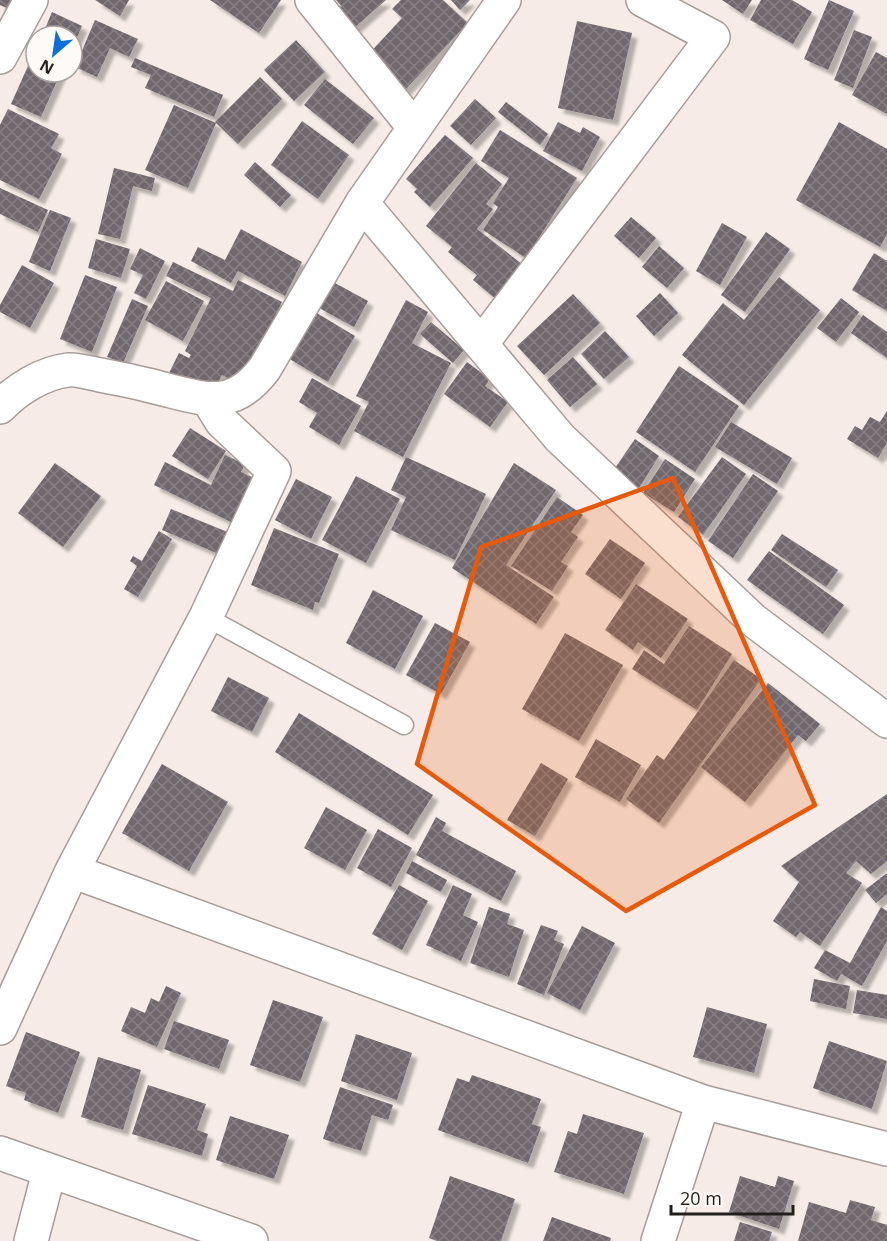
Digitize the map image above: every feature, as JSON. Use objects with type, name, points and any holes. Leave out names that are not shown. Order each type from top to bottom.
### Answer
[{"type":"street","points":[[0,57],[32,0]]},
{"type":"street","points":[[312,0],[413,126]]},
{"type":"street","points":[[0,407],[10,396],[41,378],[69,370],[131,381],[209,401],[228,398],[244,391],[256,381],[362,203],[413,126],[504,0]]},
{"type":"street","points":[[482,343],[713,37],[643,0]]},
{"type":"street","points":[[362,203],[560,438],[753,620],[887,721]]},
{"type":"street","points":[[0,1028],[72,871],[206,617],[274,471],[222,422],[209,401]]},
{"type":"street","points":[[72,871],[703,1102],[887,1149]]},
{"type":"street","points":[[658,1241],[703,1102]]},
{"type":"street","points":[[0,1153],[251,1241]]},
{"type":"street","points":[[31,1241],[49,1172]]},
{"type":"lane","points":[[206,617],[404,725]]},
{"type":"highlighted area","points":[[673,478],[815,805],[626,911],[417,764],[481,547]]},
{"type":"building","points":[[0,0],[21,0],[15,12],[0,5]]},
{"type":"building","points":[[95,0],[129,0],[120,16]]},
{"type":"building","points":[[210,0],[281,0],[259,33]]},
{"type":"building","points":[[336,0],[386,0],[353,29],[336,10],[341,6]]},
{"type":"building","points":[[401,0],[443,0],[468,23],[403,92],[366,57],[402,18],[392,9]]},
{"type":"building","points":[[451,0],[470,0],[460,10]]},
{"type":"building","points":[[722,0],[752,0],[743,14]]},
{"type":"building","points":[[761,0],[792,0],[812,12],[793,44],[750,20]]},
{"type":"building","points":[[829,0],[854,11],[828,70],[804,59]]},
{"type":"building","points":[[52,12],[78,24],[47,24]]},
{"type":"building","points":[[95,20],[138,39],[129,57],[110,48],[97,77],[84,71],[84,46]]},
{"type":"building","points":[[577,21],[632,33],[613,120],[558,108]]},
{"type":"building","points":[[854,30],[872,37],[853,88],[834,80]]},
{"type":"building","points":[[296,40],[325,72],[294,101],[264,70]]},
{"type":"building","points":[[876,52],[887,58],[887,114],[852,95]]},
{"type":"building","points":[[135,58],[223,95],[214,117],[145,88],[151,75],[131,67]]},
{"type":"building","points":[[24,75],[24,84],[56,84],[41,117],[11,104]]},
{"type":"building","points":[[260,77],[282,99],[238,144],[215,122]]},
{"type":"building","points":[[325,79],[374,118],[353,144],[304,105]]},
{"type":"building","points":[[475,99],[496,118],[471,145],[450,126]]},
{"type":"building","points":[[506,102],[548,134],[540,145],[498,112]]},
{"type":"building","points":[[174,105],[216,123],[188,188],[145,170]]},
{"type":"building","points":[[8,109],[59,134],[51,148],[62,154],[39,199],[0,180],[0,125]]},
{"type":"building","points":[[302,121],[349,155],[318,199],[271,165]]},
{"type":"building","points":[[558,122],[580,133],[583,127],[600,137],[582,171],[543,151]]},
{"type":"building","points":[[839,122],[887,149],[887,234],[880,247],[796,200]]},
{"type":"building","points":[[500,130],[577,178],[526,258],[483,230],[498,207],[493,203],[509,178],[481,161]]},
{"type":"building","points":[[445,135],[473,158],[430,207],[414,192],[417,189],[406,179]]},
{"type":"building","points":[[255,162],[291,195],[280,207],[244,175]]},
{"type":"building","points":[[476,163],[502,184],[486,204],[493,209],[477,229],[523,265],[496,299],[473,280],[477,275],[448,252],[452,247],[426,226]]},
{"type":"building","points":[[114,168],[155,178],[152,191],[133,186],[120,239],[98,234]]},
{"type":"building","points":[[0,188],[48,210],[38,232],[0,214]]},
{"type":"building","points":[[50,210],[71,218],[50,271],[29,262]]},
{"type":"building","points":[[631,217],[656,238],[639,258],[614,236]]},
{"type":"building","points":[[722,223],[747,237],[720,285],[696,271]]},
{"type":"building","points":[[241,229],[302,262],[285,296],[238,271],[231,283],[191,261],[198,247],[225,260]]},
{"type":"building","points":[[766,232],[790,249],[745,312],[721,295]]},
{"type":"building","points":[[96,239],[130,249],[121,278],[88,268]]},
{"type":"building","points":[[659,246],[684,268],[667,288],[642,267]]},
{"type":"building","points":[[140,248],[165,261],[146,299],[134,293],[143,275],[130,269]]},
{"type":"building","points":[[874,253],[887,261],[887,311],[852,290]]},
{"type":"building","points":[[173,262],[233,291],[238,280],[282,302],[245,379],[235,374],[232,380],[222,375],[214,390],[168,375],[179,353],[189,358],[191,355],[185,351],[211,298],[166,276]]},
{"type":"building","points":[[22,265],[54,283],[30,328],[0,312],[0,305]]},
{"type":"building","points":[[85,275],[117,287],[92,352],[60,339]]},
{"type":"building","points":[[779,277],[820,310],[744,405],[682,355],[723,303],[744,320]]},
{"type":"building","points":[[166,281],[204,301],[183,341],[145,320]]},
{"type":"building","points":[[333,282],[368,301],[354,327],[319,308]]},
{"type":"building","points":[[660,293],[678,313],[654,336],[636,316]]},
{"type":"building","points":[[573,294],[600,323],[544,375],[517,346]]},
{"type":"building","points":[[841,298],[859,312],[836,342],[817,328]]},
{"type":"building","points":[[132,299],[148,306],[123,363],[107,357]]},
{"type":"building","points":[[406,300],[428,312],[412,343],[451,363],[403,457],[354,431],[369,402],[356,396]]},
{"type":"building","points":[[315,312],[355,336],[328,382],[288,358]]},
{"type":"building","points":[[863,315],[887,332],[887,358],[851,333]]},
{"type":"building","points":[[431,322],[464,350],[453,363],[420,334]]},
{"type":"building","points":[[605,331],[629,357],[604,379],[581,354]]},
{"type":"building","points":[[573,357],[597,384],[570,407],[547,380]]},
{"type":"building","points":[[467,362],[490,379],[485,386],[508,402],[490,427],[444,394]]},
{"type":"building","points":[[679,366],[739,406],[695,472],[636,432]]},
{"type":"building","points":[[312,378],[361,406],[339,445],[309,427],[317,413],[299,402]]},
{"type":"building","points":[[887,411],[887,443],[878,458],[847,439],[855,426],[862,430],[870,417],[880,422]]},
{"type":"building","points":[[731,422],[792,458],[777,484],[715,447]]},
{"type":"building","points":[[190,428],[226,451],[208,479],[172,456]]},
{"type":"building","points":[[635,439],[659,456],[639,488],[613,471]]},
{"type":"building","points":[[225,455],[245,464],[241,472],[254,478],[233,523],[154,485],[165,462],[211,485]]},
{"type":"building","points":[[406,457],[486,494],[455,560],[391,530],[406,497],[391,490]]},
{"type":"building","points":[[722,457],[746,474],[703,535],[678,517]]},
{"type":"building","points":[[665,459],[695,479],[674,512],[643,493]]},
{"type":"building","points":[[55,463],[101,496],[63,547],[18,513]]},
{"type":"building","points":[[514,463],[556,490],[506,565],[554,597],[536,624],[452,568]]},
{"type":"building","points":[[753,474],[778,491],[733,558],[708,541]]},
{"type":"building","points":[[356,476],[400,499],[366,563],[322,540]]},
{"type":"building","points":[[296,479],[332,497],[311,539],[275,520]]},
{"type":"building","points":[[557,497],[583,515],[571,532],[578,537],[561,562],[568,566],[552,591],[511,566]]},
{"type":"building","points":[[171,509],[230,533],[221,555],[162,530]]},
{"type":"building","points":[[274,528],[339,554],[319,603],[315,602],[313,610],[251,585]]},
{"type":"building","points":[[159,531],[172,539],[138,597],[124,589],[137,566],[130,561],[133,556],[142,561]]},
{"type":"building","points":[[782,534],[838,570],[826,587],[771,550]]},
{"type":"building","points":[[610,539],[645,563],[621,599],[585,574]]},
{"type":"building","points":[[769,551],[844,605],[823,634],[747,580]]},
{"type":"building","points":[[636,584],[688,619],[661,658],[638,642],[633,650],[605,630]]},
{"type":"building","points":[[373,590],[423,616],[395,669],[346,643]]},
{"type":"building","points":[[435,623],[470,642],[441,694],[406,675]]},
{"type":"building","points":[[689,626],[732,654],[697,710],[632,669],[644,650],[664,664]]},
{"type":"building","points":[[565,633],[623,665],[579,741],[522,709]]},
{"type":"building","points":[[734,660],[761,679],[659,823],[626,799],[657,755],[664,760]]},
{"type":"building","points":[[228,677],[269,698],[252,732],[211,711]]},
{"type":"building","points":[[768,683],[820,724],[806,741],[798,735],[745,802],[701,767]]},
{"type":"building","points":[[299,713],[433,795],[408,835],[275,752]]},
{"type":"building","points":[[596,739],[641,765],[620,802],[575,777]]},
{"type":"building","points":[[541,763],[568,779],[535,836],[507,820]]},
{"type":"building","points":[[162,764],[228,802],[189,871],[122,833]]},
{"type":"building","points":[[887,794],[887,861],[871,874],[856,861],[846,873],[862,883],[820,946],[800,932],[796,937],[773,921],[799,882],[781,866]]},
{"type":"building","points":[[326,807],[367,830],[345,870],[304,848]]},
{"type":"building","points":[[436,817],[446,823],[442,831],[516,871],[501,901],[416,855]]},
{"type":"building","points":[[378,829],[412,848],[391,887],[357,868]]},
{"type":"building","points":[[412,861],[447,880],[441,892],[406,873]]},
{"type":"building","points":[[887,873],[887,894],[876,903],[865,890]]},
{"type":"building","points":[[399,885],[428,901],[402,950],[372,934]]},
{"type":"building","points":[[453,885],[472,894],[463,915],[478,922],[461,961],[426,945]]},
{"type":"building","points":[[489,907],[510,914],[507,924],[524,930],[509,977],[470,963]]},
{"type":"building","points":[[881,907],[887,911],[887,941],[862,986],[841,974],[837,981],[814,968],[825,950],[850,963]]},
{"type":"building","points":[[541,925],[558,931],[554,940],[564,944],[544,995],[517,984]]},
{"type":"building","points":[[582,926],[615,943],[580,1010],[547,993]]},
{"type":"building","points":[[814,979],[850,986],[846,1009],[810,1001]]},
{"type":"building","points":[[166,986],[181,993],[157,1047],[121,1031],[131,1007],[145,1013],[151,998],[159,1002]]},
{"type":"building","points":[[857,990],[887,995],[887,1019],[853,1013]]},
{"type":"building","points":[[273,1000],[323,1017],[300,1082],[250,1065]]},
{"type":"building","points":[[707,1007],[767,1024],[754,1073],[693,1057]]},
{"type":"building","points":[[174,1021],[229,1040],[219,1069],[164,1049]]},
{"type":"building","points":[[26,1032],[80,1052],[58,1113],[24,1100],[26,1093],[6,1086]]},
{"type":"building","points":[[356,1034],[412,1053],[397,1100],[341,1081]]},
{"type":"building","points":[[829,1041],[887,1061],[872,1109],[813,1088]]},
{"type":"building","points":[[98,1057],[141,1070],[123,1130],[81,1117]]},
{"type":"building","points":[[472,1075],[541,1099],[532,1124],[541,1127],[528,1163],[438,1130],[457,1078],[469,1082]]},
{"type":"building","points":[[148,1085],[206,1104],[197,1130],[208,1134],[202,1156],[132,1134]]},
{"type":"building","points":[[340,1087],[393,1105],[388,1120],[372,1115],[361,1151],[323,1139]]},
{"type":"building","points":[[583,1114],[644,1133],[624,1194],[554,1172],[568,1131],[577,1134]]},
{"type":"building","points":[[230,1116],[289,1135],[274,1179],[216,1160]]},
{"type":"building","points":[[450,1176],[515,1199],[501,1241],[437,1241],[429,1238]]},
{"type":"building","points":[[740,1176],[775,1187],[778,1176],[794,1181],[779,1229],[729,1212]]},
{"type":"building","points":[[850,1200],[875,1207],[871,1220],[887,1225],[887,1241],[798,1241],[809,1202],[846,1213]]},
{"type":"building","points":[[552,1217],[611,1238],[610,1241],[543,1241]]},
{"type":"building","points":[[740,1222],[772,1232],[769,1241],[734,1241]]}]
